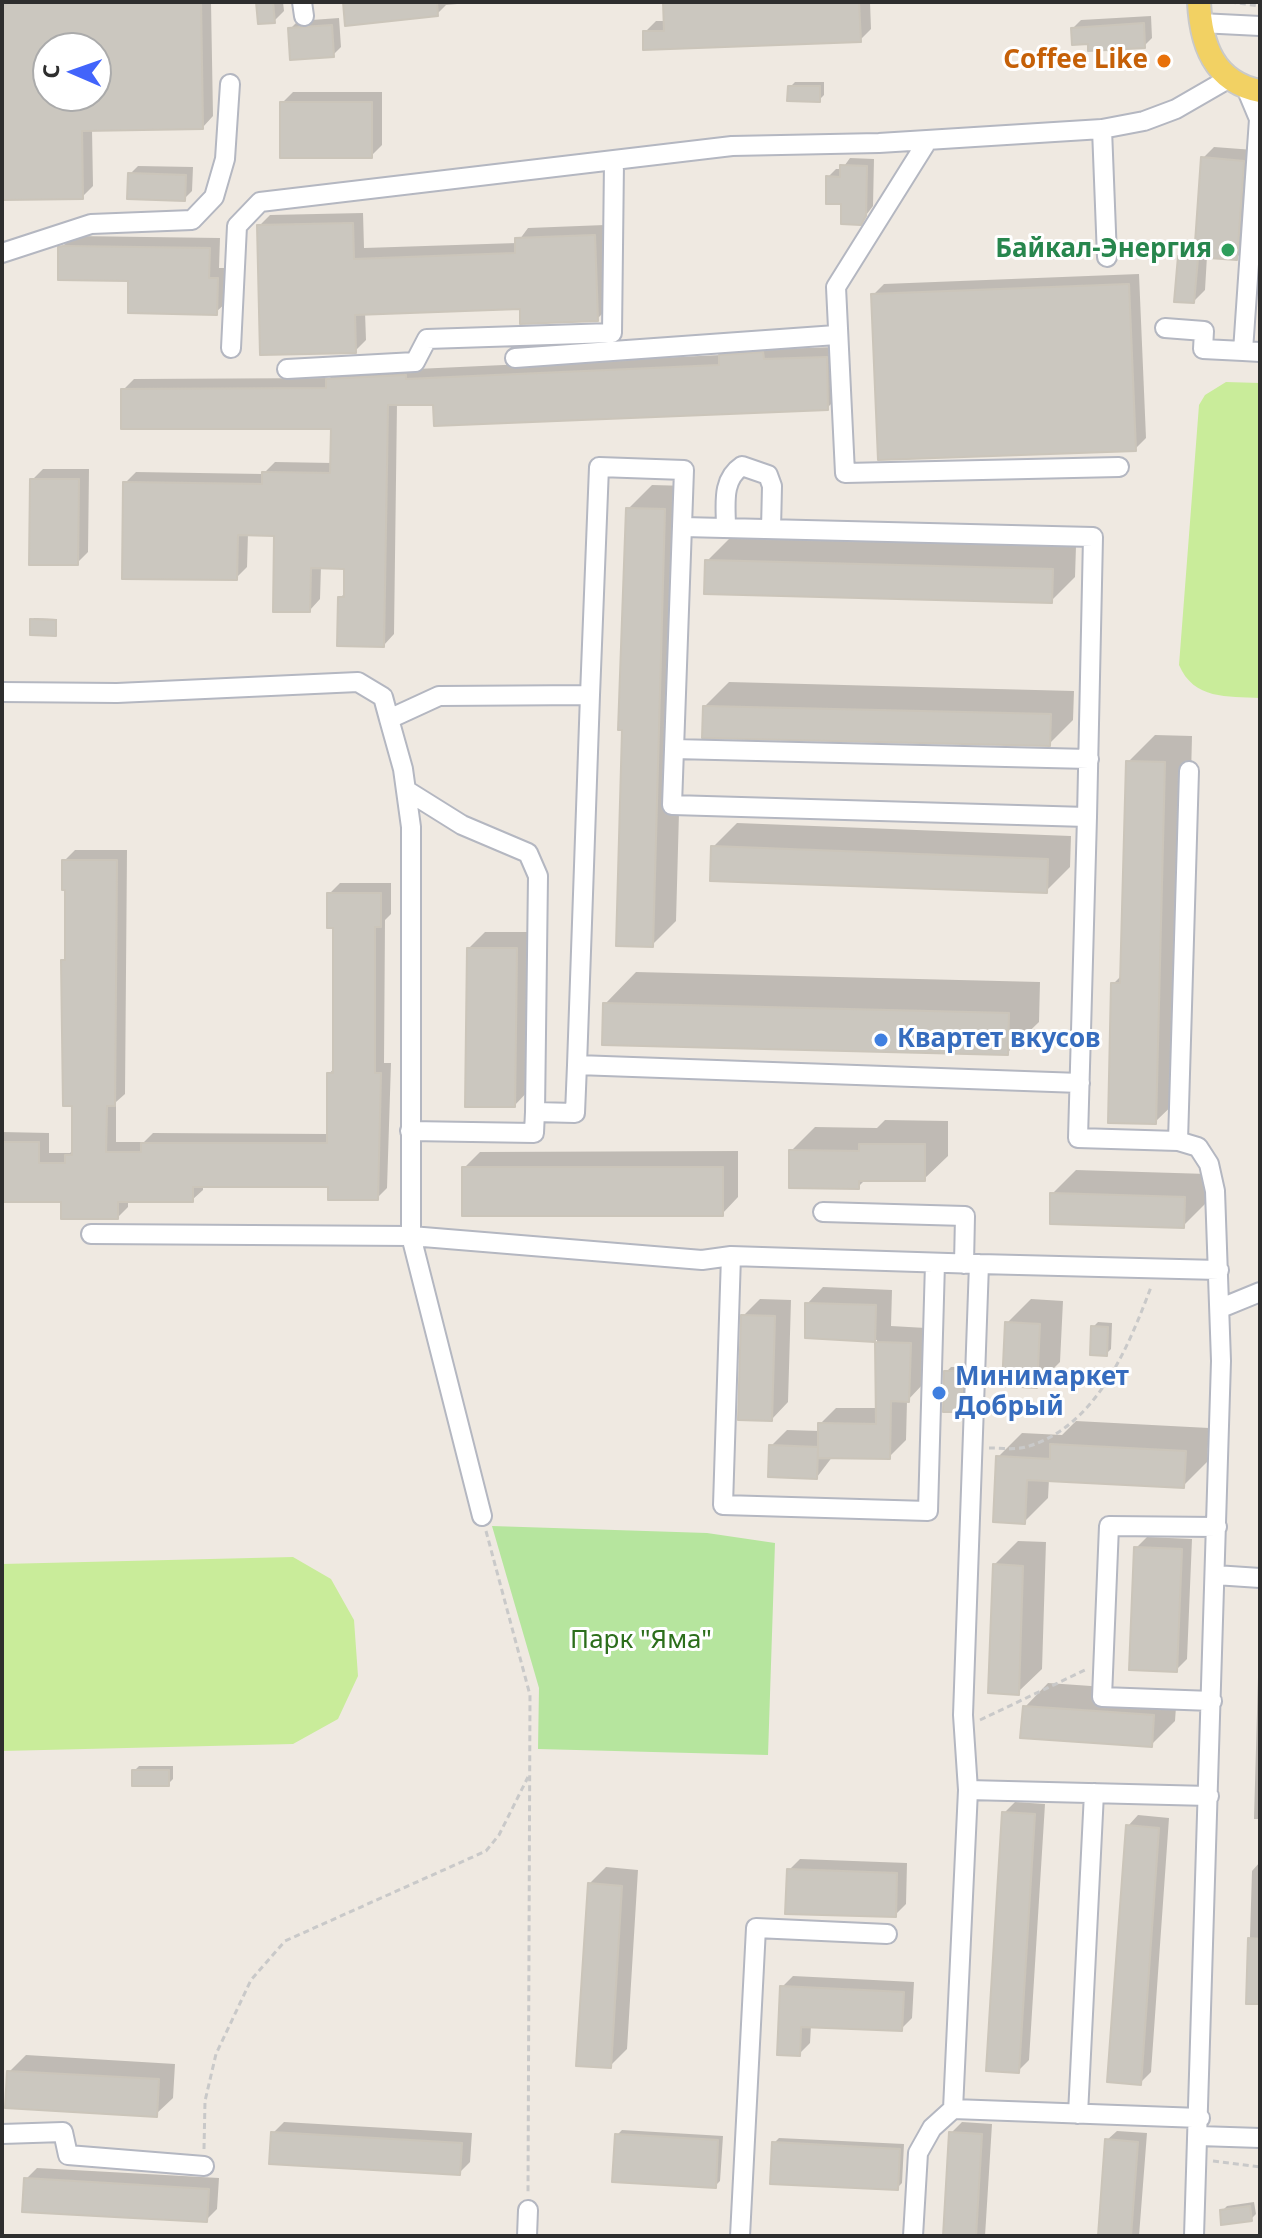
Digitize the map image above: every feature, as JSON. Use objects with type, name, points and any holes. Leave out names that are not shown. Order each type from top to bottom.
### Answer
[{"type":"main road","points":[[1200,12],[1205,47],[1245,86]]},
{"type":"street","points":[[1200,12],[1260,26]]},
{"type":"street","points":[[2,253],[91,224],[192,220],[214,197],[225,159],[230,84]]},
{"type":"street","points":[[231,348],[237,226],[260,202],[732,146],[928,140],[1102,129],[1144,121],[1245,86],[1259,119],[1251,352],[1203,349],[1204,331],[1165,328]]},
{"type":"street","points":[[1102,129],[1107,257]]},
{"type":"street","points":[[928,140],[836,287],[845,473],[1119,467]]},
{"type":"street","points":[[287,369],[415,362],[427,339],[612,333],[614,162]]},
{"type":"street","points":[[515,358],[836,335]]},
{"type":"street","points":[[726,528],[727,485],[732,472],[742,466],[768,475],[772,486],[771,529]]},
{"type":"street","points":[[535,1112],[575,1113],[599,467],[684,470],[672,805],[1087,817]]},
{"type":"street","points":[[683,527],[1093,537],[1078,1138],[1178,1141],[1198,1147],[1209,1164],[1215,1191],[1221,1308],[1217,1527],[1200,2127],[1194,2236]]},
{"type":"street","points":[[2,692],[117,693],[358,682],[383,697],[406,790],[411,827],[411,1236],[482,1516]]},
{"type":"street","points":[[389,719],[439,696],[590,695]]},
{"type":"street","points":[[674,749],[1089,759]]},
{"type":"street","points":[[1178,1141],[1189,771]]},
{"type":"street","points":[[406,790],[462,825],[521,848],[528,853],[538,876],[534,1133],[410,1131]]},
{"type":"street","points":[[577,1065],[1080,1083]]},
{"type":"street","points":[[823,1212],[965,1216],[972,1264],[973,1449],[964,1728],[968,1790],[953,2109]]},
{"type":"street","points":[[91,1234],[411,1236],[702,1260],[731,1256],[1219,1270]]},
{"type":"street","points":[[731,1256],[723,1505],[928,1511],[935,1263]]},
{"type":"street","points":[[1221,1308],[1260,1292]]},
{"type":"street","points":[[1212,1701],[1102,1697],[1103,1661],[1109,1526],[1217,1527]]},
{"type":"street","points":[[1215,1575],[1260,1578]]},
{"type":"street","points":[[968,1790],[1209,1796]]},
{"type":"street","points":[[1078,2114],[1094,1793]]},
{"type":"street","points":[[740,2236],[756,1928],[887,1934]]},
{"type":"street","points":[[913,2236],[918,2153],[932,2128],[953,2109],[1078,2114],[1200,2127],[1260,2138]]},
{"type":"street","points":[[2,2134],[63,2132],[68,2155],[204,2166]]},
{"type":"street","points":[[527,2236],[528,2210]]},
{"type":"path","points":[[1230,2],[1260,6]]},
{"type":"path","points":[[973,1449],[1026,1447],[1080,1418],[1130,1342],[1158,1268]]},
{"type":"path","points":[[482,1516],[530,1695],[528,2210]]},
{"type":"path","points":[[964,1728],[1103,1661]]},
{"type":"path","points":[[204,2166],[205,2101],[216,2054],[251,1980],[285,1941],[486,1851],[499,1835],[530,1773]]},
{"type":"path","points":[[1198,2159],[1260,2167]]},
{"type":"green space","points":[[1226,382],[1260,383],[1260,698],[1224,696],[1203,690],[1193,685],[1179,665],[1199,405],[1205,395]]},
{"type":"green space","name":"Парк \"Яма\"","points":[[492,1526],[707,1533],[775,1543],[768,1755],[538,1749],[539,1688]]},
{"type":"green space","points":[[293,1557],[331,1579],[354,1620],[358,1676],[338,1719],[293,1744],[2,1751],[2,1564]]},
{"type":"building","points":[[2,2],[201,2],[203,129],[82,131],[83,199],[2,200]]},
{"type":"building","points":[[256,2],[273,2],[275,23],[258,24]]},
{"type":"building","points":[[343,2],[437,2],[438,16],[345,26]]},
{"type":"building","points":[[663,2],[859,2],[861,42],[643,50],[643,31],[664,31]]},
{"type":"building","points":[[1144,23],[1145,48],[1088,51],[1088,44],[1072,45],[1071,28]]},
{"type":"building","points":[[332,25],[334,57],[290,60],[288,28]]},
{"type":"building","points":[[788,86],[820,86],[820,102],[787,101]]},
{"type":"building","points":[[280,102],[372,102],[372,158],[280,158]]},
{"type":"building","points":[[1201,157],[1244,161],[1237,260],[1194,257]]},
{"type":"building","points":[[840,165],[867,166],[866,216],[861,225],[841,224],[841,204],[826,204],[826,176],[840,177]]},
{"type":"building","points":[[128,173],[186,175],[185,201],[127,199]]},
{"type":"building","points":[[353,223],[354,259],[515,253],[515,238],[595,235],[598,321],[520,324],[520,309],[355,315],[356,353],[260,355],[257,225]]},
{"type":"building","points":[[58,247],[210,248],[209,278],[218,278],[217,315],[128,313],[128,281],[58,280]]},
{"type":"building","points":[[1178,256],[1198,258],[1194,303],[1174,302]]},
{"type":"building","points":[[1129,284],[1136,451],[878,460],[871,294]]},
{"type":"building","points":[[763,352],[764,359],[827,357],[828,410],[434,426],[433,405],[388,405],[384,647],[337,646],[338,597],[344,597],[344,569],[311,568],[310,612],[273,612],[274,536],[238,535],[237,580],[122,579],[123,482],[262,484],[262,472],[330,473],[331,429],[121,429],[121,389],[326,388],[326,379],[406,375],[406,379],[719,365],[719,355]]},
{"type":"building","points":[[30,479],[79,479],[78,565],[29,565]]},
{"type":"building","points":[[626,508],[665,509],[653,947],[616,946],[622,730],[618,730]]},
{"type":"building","points":[[705,560],[1053,569],[1052,603],[704,594]]},
{"type":"building","points":[[30,619],[56,620],[56,636],[30,635]]},
{"type":"building","points":[[703,706],[1051,714],[1050,746],[702,738]]},
{"type":"building","points":[[1126,761],[1165,762],[1156,1124],[1108,1123],[1111,983],[1120,983]]},
{"type":"building","points":[[711,846],[1048,859],[1047,893],[710,881]]},
{"type":"building","points":[[62,860],[117,860],[115,1106],[107,1106],[106,1152],[141,1152],[141,1143],[327,1143],[327,1073],[333,1073],[333,928],[327,928],[327,893],[381,893],[381,927],[375,927],[375,1073],[381,1073],[378,1200],[328,1200],[328,1187],[193,1187],[193,1202],[118,1202],[118,1219],[61,1219],[61,1202],[2,1202],[2,1142],[39,1142],[39,1163],[65,1163],[65,1155],[72,1155],[72,1106],[63,1106],[61,960],[65,960],[65,890],[62,890]]},
{"type":"building","points":[[467,948],[517,948],[515,1107],[465,1107]]},
{"type":"building","points":[[603,1003],[1009,1013],[1008,1055],[602,1045]]},
{"type":"building","points":[[859,1144],[925,1144],[925,1181],[859,1181],[859,1189],[789,1188],[789,1150],[859,1151]]},
{"type":"building","points":[[462,1167],[723,1167],[723,1216],[462,1216]]},
{"type":"building","points":[[1050,1193],[1185,1197],[1184,1228],[1050,1224]]},
{"type":"building","points":[[805,1303],[876,1305],[875,1342],[805,1338]]},
{"type":"building","points":[[741,1315],[775,1316],[772,1421],[738,1420]]},
{"type":"building","points":[[1005,1322],[1040,1324],[1037,1388],[1002,1386]]},
{"type":"building","points":[[1091,1326],[1108,1327],[1107,1356],[1090,1355]]},
{"type":"building","points":[[875,1342],[911,1343],[909,1402],[891,1401],[890,1459],[818,1458],[818,1423],[876,1424]]},
{"type":"building","points":[[944,1371],[962,1371],[962,1412],[943,1412]]},
{"type":"building","points":[[1050,1444],[1186,1451],[1184,1488],[1027,1480],[1025,1524],[993,1522],[996,1456],[1050,1459]]},
{"type":"building","points":[[769,1445],[818,1447],[817,1479],[768,1477]]},
{"type":"building","points":[[1134,1547],[1182,1549],[1177,1672],[1129,1670]]},
{"type":"building","points":[[993,1564],[1023,1566],[1019,1695],[988,1693]]},
{"type":"building","points":[[1023,1706],[1154,1715],[1152,1747],[1020,1738]]},
{"type":"building","points":[[132,1770],[169,1770],[169,1786],[132,1786]]},
{"type":"building","points":[[1002,1812],[1035,1814],[1019,2073],[986,2071]]},
{"type":"building","points":[[1126,1825],[1159,1828],[1141,2085],[1107,2082]]},
{"type":"building","points":[[787,1869],[897,1873],[896,1917],[785,1914]]},
{"type":"building","points":[[588,1883],[622,1886],[611,2068],[576,2066]]},
{"type":"building","points":[[1248,1938],[1260,1939],[1260,2004],[1246,2004]]},
{"type":"building","points":[[780,1986],[904,1992],[902,2031],[801,2027],[800,2056],[777,2055]]},
{"type":"building","points":[[7,2071],[159,2079],[157,2117],[5,2108]]},
{"type":"building","points":[[271,2132],[462,2143],[460,2175],[269,2164]]},
{"type":"building","points":[[949,2132],[982,2134],[976,2236],[943,2236]]},
{"type":"building","points":[[615,2134],[718,2140],[716,2188],[612,2182]]},
{"type":"building","points":[[1105,2139],[1138,2142],[1131,2236],[1098,2236]]},
{"type":"building","points":[[772,2142],[900,2149],[898,2190],[770,2184]]},
{"type":"building","points":[[24,2178],[209,2189],[207,2222],[22,2212]]},
{"type":"building","points":[[1250,2206],[1252,2221],[1221,2225],[1220,2210]]},
{"type":"place","name":"Coffee Like","points":[[1164,61]]},
{"type":"place","name":"Байкал-Энергия","points":[[1228,250]]},
{"type":"place","name":"Квартет вкусов","points":[[881,1040]]},
{"type":"place","name":"Минимаркет Добрый","points":[[939,1393]]}]
